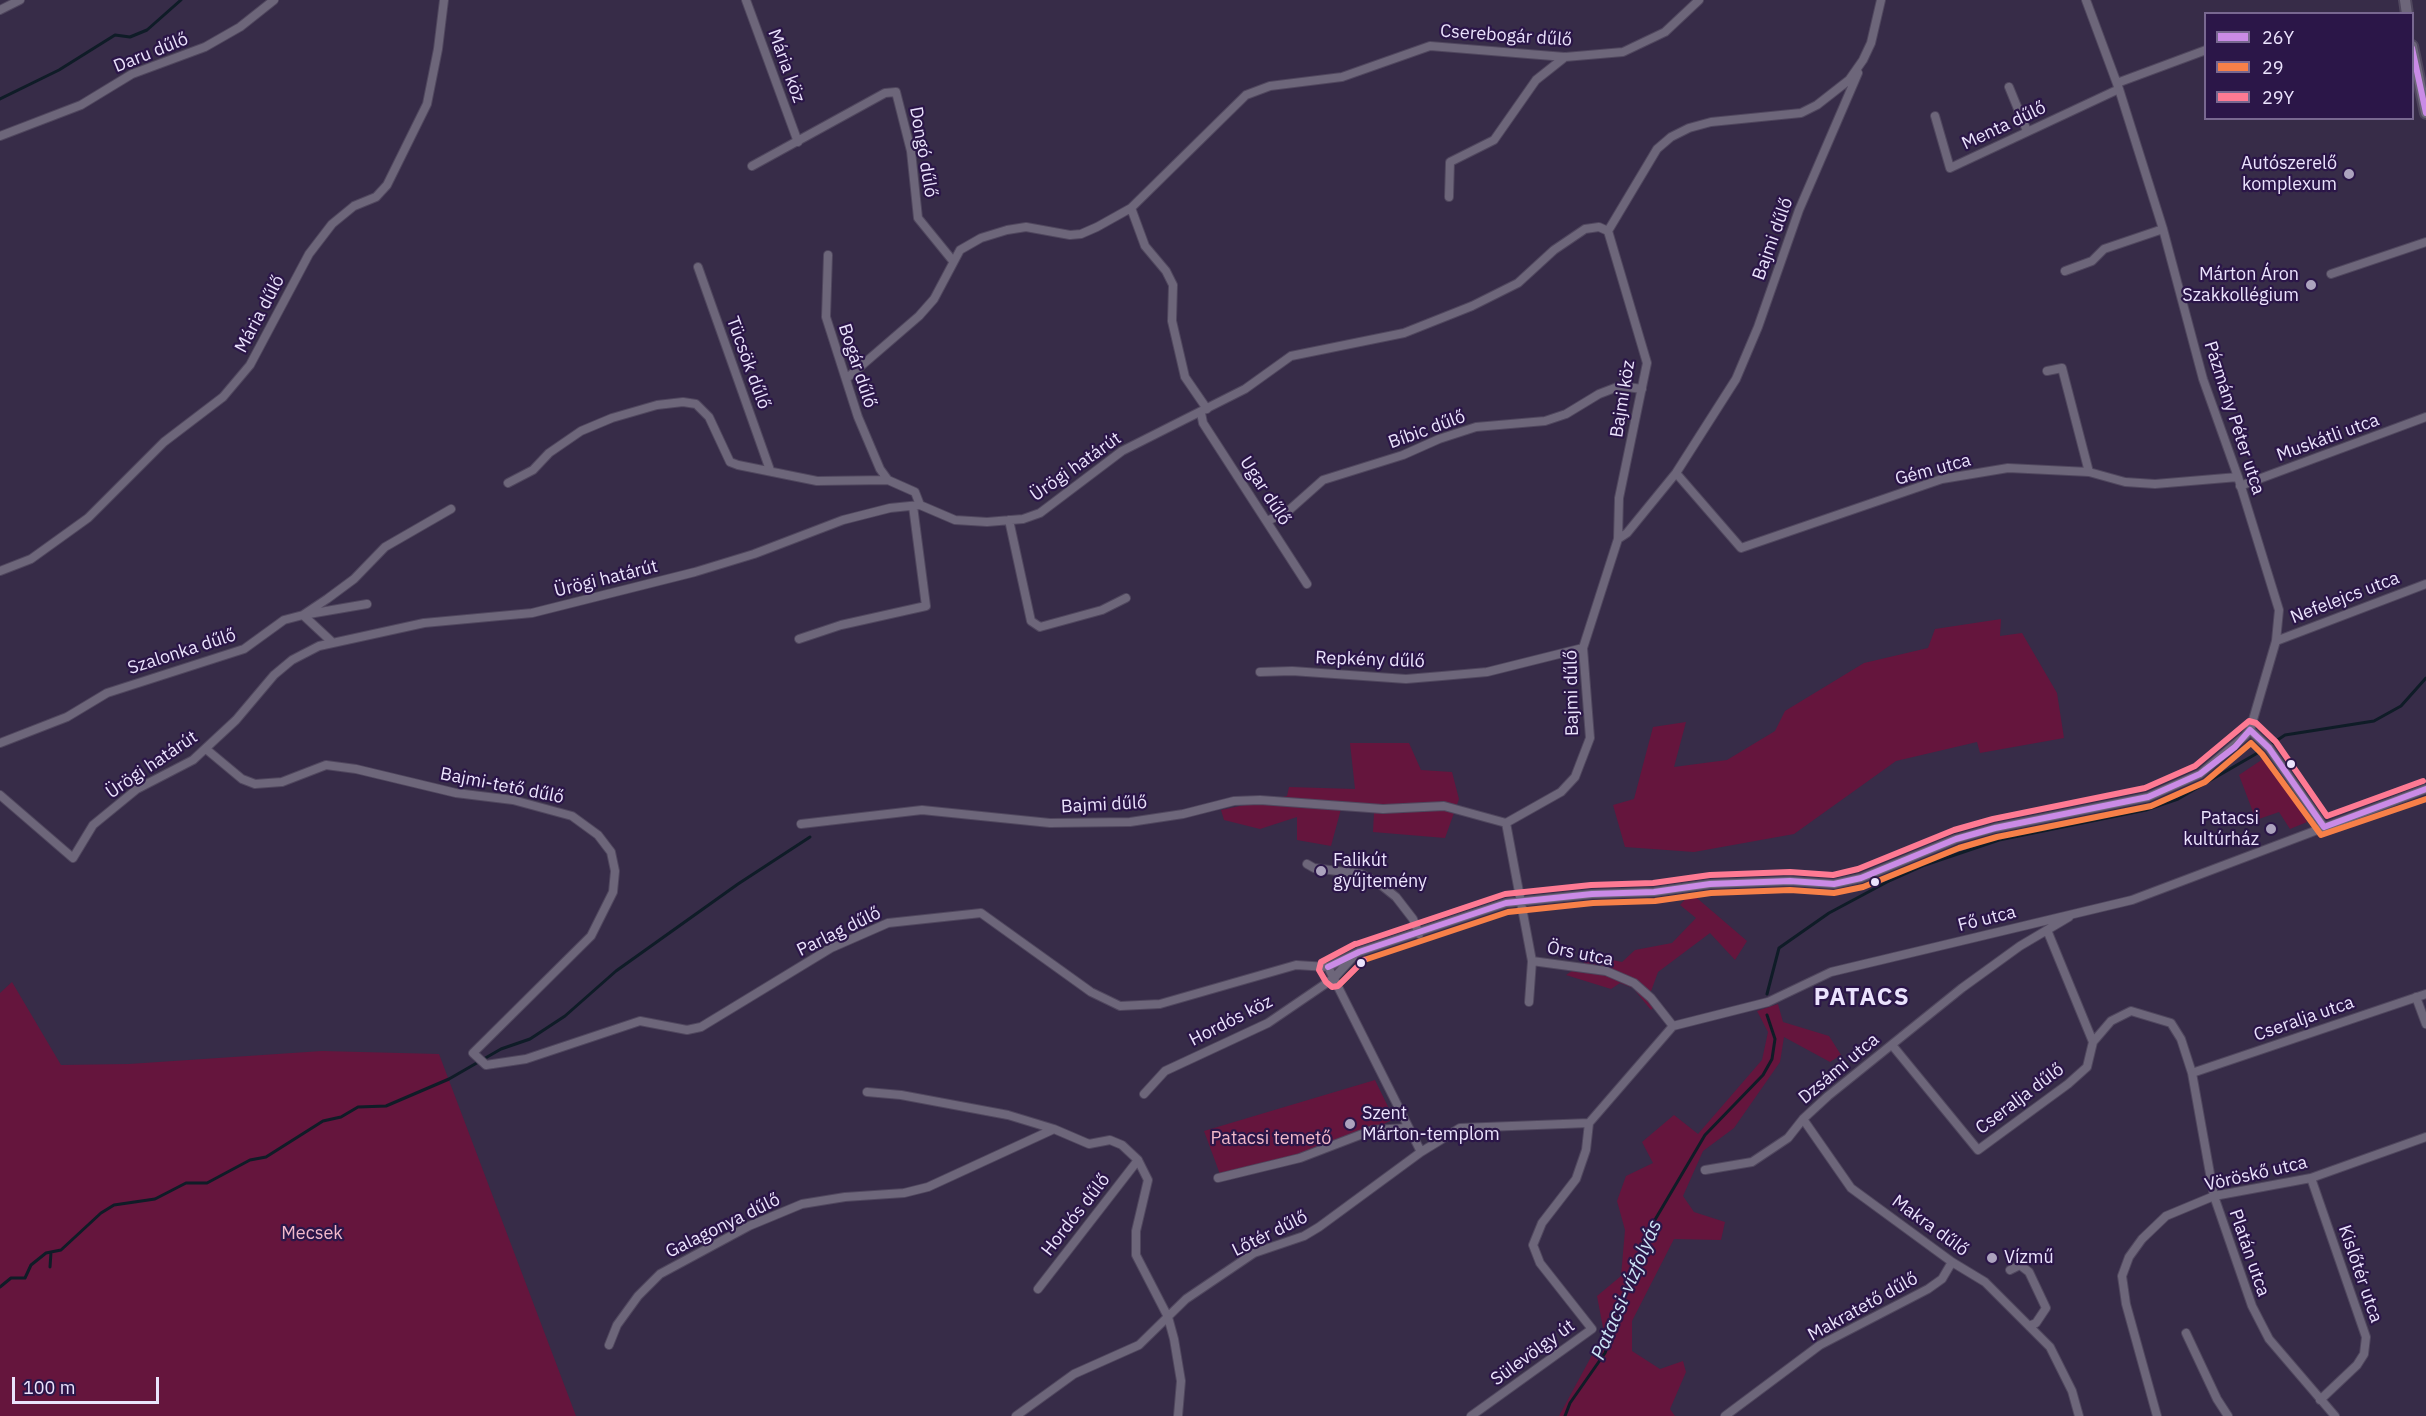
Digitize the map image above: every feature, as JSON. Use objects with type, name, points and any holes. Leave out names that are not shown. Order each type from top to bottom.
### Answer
[{"type":"street","points":[[0,10],[20,0]]},
{"type":"street","name":"Daru dűlő","points":[[0,136],[81,105],[132,74],[205,47],[240,27],[274,0]]},
{"type":"street","name":"Mária dűlő","points":[[0,571],[31,559],[88,518],[164,442],[223,397],[250,365],[309,254],[332,224],[354,206],[376,197],[387,185],[427,104],[438,49],[444,0]]},
{"type":"street","name":"Mária köz","points":[[746,0],[798,142]]},
{"type":"street","name":"Cserebogár dűlő","points":[[953,261],[960,250],[981,238],[1026,227],[1070,235],[1081,234],[1131,208],[1246,95],[1270,86],[1342,77],[1430,46],[1565,57],[1623,52],[1665,32],[1699,0]]},
{"type":"street","points":[[1608,231],[1657,150],[1671,137],[1689,128],[1730,118],[1801,113],[1849,80],[1863,60],[1871,43],[1881,0]]},
{"type":"street","name":"Pázmány Péter utca","points":[[2086,0],[2118,86],[2163,229],[2203,379],[2239,482],[2279,610],[2276,641],[2250,730]]},
{"type":"street","name":"Menta dűlő","points":[[1935,116],[1950,168],[2118,86],[2204,50]]},
{"type":"street","points":[[2414,55],[2426,112]]},
{"type":"street","points":[[1449,197],[1450,162],[1494,140],[1536,80],[1565,57]]},
{"type":"street","name":"Bajmi dűlő","points":[[801,825],[922,810],[1041,823],[1130,822],[1183,814],[1234,801],[1260,800],[1383,809],[1444,806],[1506,823],[1561,792],[1575,777],[1590,738],[1583,648],[1618,539],[1627,533],[1676,473],[1736,379],[1758,327],[1799,210],[1863,60]]},
{"type":"street","points":[[2008,87],[2027,131]]},
{"type":"street","name":"Dongó dűlő","points":[[752,166],[885,93],[896,92],[911,151],[918,218],[953,261]]},
{"type":"street","name":"Ugar dűlő","points":[[1131,208],[1145,246],[1166,271],[1173,285],[1172,321],[1185,377],[1204,411],[1203,423],[1307,584]]},
{"type":"street","name":"Ürögi határút","points":[[0,795],[73,858],[93,825],[111,809],[137,789],[193,760],[236,720],[274,675],[292,660],[318,646],[424,623],[532,613],[695,572],[754,554],[843,520],[890,508],[916,505],[955,519],[987,522],[1040,513],[1122,451],[1155,432],[1204,411],[1245,388],[1291,356],[1404,333],[1472,306],[1518,283],[1554,250],[1586,230],[1599,227],[1608,231]]},
{"type":"street","points":[[2066,271],[2092,261],[2104,249],[2163,229]]},
{"type":"street","name":"Bajmi köz","points":[[1608,231],[1647,363],[1619,498],[1618,539]]},
{"type":"street","points":[[2331,274],[2426,242]]},
{"type":"street","name":"Bogár dűlő","points":[[828,255],[826,317],[870,448],[888,480]]},
{"type":"street","points":[[846,378],[919,316],[934,299],[953,261]]},
{"type":"street","name":"Tücsök dűlő","points":[[698,267],[770,470]]},
{"type":"street","points":[[2047,371],[2062,368],[2089,472]]},
{"type":"street","name":"Bíbic dűlő","points":[[1267,520],[1287,512],[1323,480],[1403,455],[1439,439],[1476,427],[1545,421],[1566,414],[1599,394],[1620,386],[1642,389]]},
{"type":"street","points":[[508,483],[534,470],[549,453],[581,431],[612,418],[657,405],[683,402],[696,404],[709,417],[730,462],[817,481],[888,480],[915,492],[926,606],[841,625],[799,639]]},
{"type":"street","name":"Muskátli utca","points":[[2239,482],[2426,417]]},
{"type":"street","name":"Gém utca","points":[[1676,473],[1741,548],[1755,546],[1775,536],[1942,479],[2008,468],[2089,472],[2125,482],[2155,484],[2239,482]]},
{"type":"street","name":"Szalonka dűlő","points":[[0,742],[68,717],[107,693],[244,649],[284,620],[303,615],[354,579],[385,547],[450,509]]},
{"type":"street","points":[[1009,520],[1031,621],[1040,627],[1102,610],[1126,598]]},
{"type":"street","name":"Nefelejcs utca","points":[[2276,641],[2426,584]]},
{"type":"street","points":[[303,615],[367,604]]},
{"type":"street","points":[[303,615],[332,642]]},
{"type":"street","name":"Repkény dűlő","points":[[1260,672],[1292,671],[1406,679],[1487,672],[1583,648]]},
{"type":"street","points":[[1421,1152],[1334,978],[1324,966],[1506,903],[1654,892],[1710,884],[1790,881],[1834,884],[1852,880],[1956,839],[1995,828],[2148,797],[2200,774],[2235,747],[2250,730],[2269,748],[2324,827]]},
{"type":"street","name":"Bajmi-tető dűlő","points":[[206,748],[242,779],[255,784],[282,782],[326,765],[456,793],[513,800],[572,816],[598,835],[611,852],[615,871],[613,892],[591,936],[473,1053]]},
{"type":"street","name":"Fő utca","points":[[1673,1026],[1768,1002],[1831,972],[2132,900],[2426,789]]},
{"type":"street","name":"Örs utca","points":[[1506,823],[1532,961],[1529,1002]]},
{"type":"street","points":[[1307,864],[1314,868],[1362,874],[1381,885],[1407,912],[1419,934]]},
{"type":"street","name":"Parlag dűlő","points":[[473,1053],[486,1065],[526,1059],[640,1021],[687,1030],[701,1027],[831,948],[888,923],[935,916],[981,913],[1091,992],[1120,1006],[1160,1004],[1296,965],[1324,966]]},
{"type":"street","name":"Dzsámi utca","points":[[1705,1170],[1752,1162],[1788,1138],[1803,1119],[1962,988],[2076,913]]},
{"type":"street","points":[[2047,930],[2093,1042]]},
{"type":"street","name":"Hordós köz","points":[[1144,1094],[1165,1071],[1268,1023],[1334,978],[1359,952]]},
{"type":"street","name":"Örs utca","points":[[1532,961],[1606,971],[1634,983],[1651,998],[1673,1026]]},
{"type":"street","name":"Cseralja utca","points":[[2192,1073],[2426,994]]},
{"type":"street","points":[[2416,997],[2426,1024]]},
{"type":"street","name":"Cseralja dűlő","points":[[1892,1045],[1978,1150],[2074,1078],[2086,1066],[2093,1042],[2111,1022],[2131,1011],[2171,1023],[2181,1039],[2192,1073]]},
{"type":"street","points":[[1589,1123],[1673,1026]]},
{"type":"street","name":"Platán utca","points":[[2192,1073],[2214,1196],[2252,1306],[2269,1339],[2335,1416]]},
{"type":"street","points":[[867,1092],[901,1095],[1008,1115],[1054,1129],[1089,1144],[1110,1140],[1122,1145],[1138,1160],[1148,1180],[1136,1231],[1136,1255],[1168,1317],[1181,1381],[1178,1416]]},
{"type":"street","name":"Makra dűlő","points":[[1803,1119],[1851,1188],[1952,1262],[1985,1282],[2050,1347],[2072,1391],[2079,1416]]},
{"type":"street","name":"Lőtér dűlő","points":[[1016,1416],[1074,1374],[1139,1345],[1186,1299],[1254,1253],[1304,1236],[1319,1227],[1421,1152],[1460,1128],[1589,1123]]},
{"type":"street","name":"Sülevölgy út","points":[[1472,1416],[1592,1329],[1540,1263],[1533,1245],[1542,1223],[1576,1179],[1586,1150],[1589,1123]]},
{"type":"street","points":[[1218,1178],[1300,1158],[1373,1130],[1407,1128]]},
{"type":"street","name":"Galagonya dűlő","points":[[609,1345],[617,1325],[638,1296],[660,1274],[749,1226],[802,1204],[845,1197],[904,1193],[928,1187],[1054,1129]]},
{"type":"street","name":"Vöröskő utca","points":[[2157,1416],[2126,1304],[2122,1276],[2129,1257],[2142,1239],[2166,1216],[2214,1196],[2312,1178],[2426,1137]]},
{"type":"street","name":"Hordós dűlő","points":[[1038,1289],[1138,1160]]},
{"type":"street","name":"Kislőtér utca","points":[[2312,1178],[2366,1337],[2364,1354],[2357,1365],[2320,1400]]},
{"type":"street","name":"Makratető dűlő","points":[[1725,1416],[1820,1345],[1928,1289],[1942,1279],[1952,1262]]},
{"type":"street","points":[[2010,1270],[2020,1265],[2030,1272],[2046,1308],[2036,1323],[2029,1326]]},
{"type":"street","points":[[2186,1333],[2217,1399],[2228,1416]]},
{"type":"green space","points":[[2001,619],[2000,636],[2022,633],[2057,693],[2064,738],[1980,753],[1977,742],[1896,761],[1794,834],[1694,852],[1625,847],[1613,805],[1634,799],[1653,727],[1686,722],[1674,767],[1727,760],[1775,731],[1785,711],[1864,663],[1928,648],[1935,629]]},
{"type":"green space","points":[[1350,743],[1409,743],[1421,770],[1452,772],[1459,799],[1445,838],[1373,832],[1374,812],[1341,809],[1331,846],[1297,840],[1297,817],[1260,829],[1224,820],[1221,810],[1287,796],[1289,787],[1355,789]]},
{"type":"green space","points":[[2266,757],[2307,822],[2290,829],[2279,812],[2256,820],[2239,775]]},
{"type":"green space","points":[[1691,893],[1747,941],[1735,960],[1710,933],[1658,972],[1650,994],[1658,1002],[1651,1010],[1633,988],[1620,983],[1611,989],[1566,975],[1594,956],[1622,962],[1635,950],[1672,943],[1696,918],[1680,905]]},
{"type":"green space","name":"Mecsek","points":[[12,982],[61,1065],[129,1064],[322,1051],[439,1054],[576,1416],[0,1416],[0,993]]},
{"type":"green space","points":[[1778,1004],[1783,1022],[1829,1036],[1841,1055],[1830,1062],[1784,1037],[1780,1062],[1734,1128],[1703,1151],[1683,1196],[1694,1212],[1725,1222],[1721,1240],[1674,1239],[1632,1321],[1632,1351],[1660,1369],[1683,1361],[1686,1372],[1670,1409],[1675,1416],[1559,1416],[1604,1333],[1597,1296],[1621,1276],[1625,1230],[1617,1201],[1626,1176],[1653,1163],[1642,1142],[1674,1115],[1698,1134],[1762,1060],[1768,1032],[1757,1011]]},
{"type":"green space","name":"Patacsi temető","points":[[1375,1080],[1394,1119],[1342,1144],[1221,1177],[1204,1131]]},
{"type":"waterway","points":[[0,99],[59,70],[115,35],[130,37],[147,30],[181,0]]},
{"type":"waterway","name":"Patacsi-vízfolyás","points":[[2273,743],[2285,735],[2374,721],[2401,706],[2426,678]]},
{"type":"waterway","name":"Patacsi-vízfolyás","points":[[1767,994],[1779,948],[1829,913],[1887,882],[1925,865],[1999,840],[2146,810],[2178,799],[2261,751]]},
{"type":"waterway","points":[[0,1287],[11,1278],[25,1278],[31,1265],[46,1253],[61,1250],[101,1213],[114,1205],[155,1199],[186,1183],[207,1183],[250,1160],[266,1157],[323,1121],[341,1117],[358,1107],[386,1106],[449,1079],[501,1049],[530,1039],[565,1016],[616,971],[738,884],[810,837]]},
{"type":"waterway","name":"Patacsi-vízfolyás","points":[[1565,1416],[1570,1403],[1605,1353],[1646,1235],[1705,1135],[1763,1075],[1772,1059],[1775,1039],[1767,1015]]},
{"type":"waterway","points":[[50,1267],[51,1252]]},
{"type":"transit line","name":"26Y","points":[[2414,57],[2426,113]]},
{"type":"transit line","name":"29Y","points":[[1356,944],[1505,894],[1591,885],[1653,883],[1710,875],[1790,872],[1833,875],[1858,869],[1954,830],[1993,819],[2145,788],[2195,766],[2249,721],[2256,723],[2276,742],[2327,816],[2423,781]]},
{"type":"transit line","name":"26Y","points":[[2250,730],[2269,748],[2324,827]]},
{"type":"transit line","name":"26Y","points":[[1328,967],[1359,952],[1506,903],[1592,894],[1654,892],[1710,884],[1790,881],[1834,884],[1861,878],[1956,839],[1995,828],[2148,797],[2200,774],[2235,747],[2250,730]]},
{"type":"transit line","name":"29","points":[[1340,984],[1364,960],[1508,912],[1593,903],[1655,901],[1711,893],[1790,890],[1834,893],[1863,887],[1959,848],[1997,837],[2151,806],[2205,782],[2251,743],[2262,754],[2321,835],[2426,799]]},
{"type":"transit line","name":"26Y","points":[[2324,827],[2426,789]]},
{"type":"transit line","name":"29Y","points":[[1355,944],[1321,962],[1319,970],[1326,982],[1332,987],[1338,986],[1364,960]]},
{"type":"place","name":"Autószerelő komplexum","points":[[2349,174]]},
{"type":"place","name":"Márton Áron Szakkollégium","points":[[2311,285]]},
{"type":"place","name":"Patacsi kultúrház","points":[[2271,829]]},
{"type":"place","name":"Falikút gyűjtemény","points":[[1321,871]]},
{"type":"place","name":"Szent Márton-templom","points":[[1350,1124]]},
{"type":"place","name":"Vízmű","points":[[1992,1258]]},
{"type":"district","name":"PATACS","points":[[1862,998]]}]
